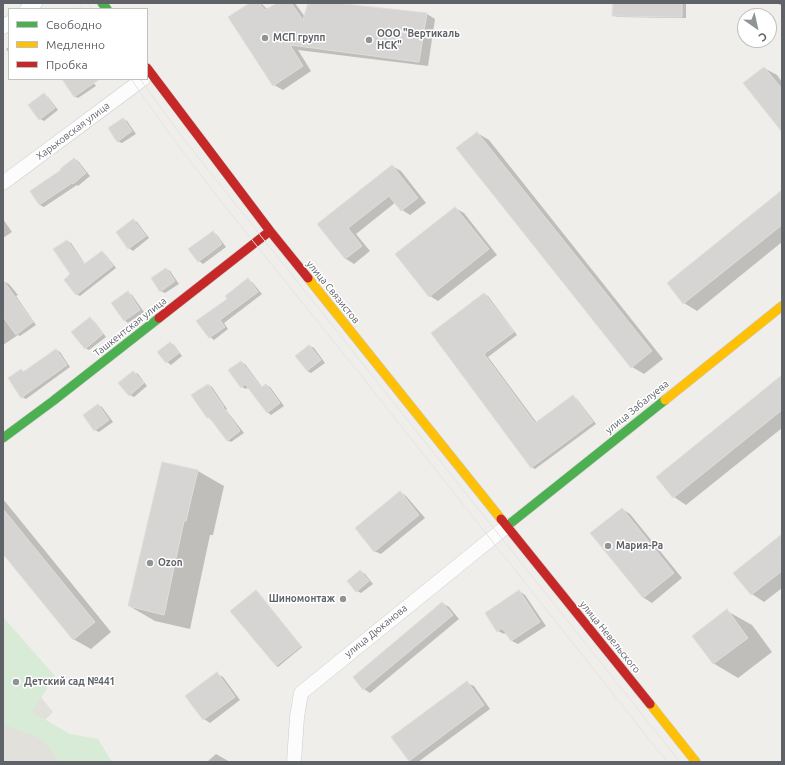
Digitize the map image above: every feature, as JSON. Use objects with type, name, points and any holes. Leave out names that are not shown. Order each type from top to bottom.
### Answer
[{"type":"street","name":"улица Связистов","points":[[148,75],[270,231],[507,526]]},
{"type":"street","name":"Харьковская улица","points":[[3,183],[139,80]]},
{"type":"street","name":"Ташкентская улица","points":[[3,438],[54,401],[270,231]]},
{"type":"street","name":"улица Забалуева","points":[[507,526],[782,306]]},
{"type":"street","name":"улица Дюканова","points":[[294,762],[297,718],[301,693],[507,526]]},
{"type":"street","name":"улица Невельского","points":[[507,526],[696,762]]},
{"type":"shaded area","name":"Детский сад №441","points":[[3,651],[53,712],[44,721],[79,762],[3,762]]},
{"type":"green space","points":[[3,617],[55,676],[32,712],[70,734],[98,739],[112,762],[60,762],[42,739],[3,724]]},
{"type":"building","name":"ООО \"Вертикаль НСК\"","points":[[250,3],[259,3],[265,10],[277,3],[291,3],[303,20],[308,3],[336,3],[427,13],[419,62],[290,45],[303,66],[273,86],[228,17]]},
{"type":"building","points":[[613,3],[682,3],[682,17],[612,16]]},
{"type":"building","points":[[764,67],[782,89],[782,132],[743,83]]},
{"type":"building","points":[[63,80],[99,80],[74,97]]},
{"type":"building","points":[[44,93],[55,108],[39,120],[28,105]]},
{"type":"building","points":[[123,118],[132,131],[117,142],[108,128]]},
{"type":"building","points":[[477,132],[652,351],[631,368],[456,148]]},
{"type":"building","points":[[74,158],[86,173],[73,184],[72,183],[39,205],[30,191],[61,170],[60,169]]},
{"type":"building","points":[[392,165],[418,198],[401,211],[389,196],[348,228],[362,246],[345,259],[317,224]]},
{"type":"building","points":[[782,190],[782,225],[683,304],[667,283]]},
{"type":"building","points":[[455,207],[489,249],[429,297],[395,254]]},
{"type":"building","points":[[133,219],[146,236],[128,249],[116,232]]},
{"type":"building","points":[[213,231],[222,244],[198,262],[188,249]]},
{"type":"building","points":[[67,240],[84,264],[102,251],[113,266],[76,295],[64,280],[70,274],[53,249]]},
{"type":"building","points":[[166,268],[175,281],[160,292],[151,278]]},
{"type":"building","points":[[248,278],[258,292],[220,320],[225,327],[209,338],[196,321],[227,299],[225,296]]},
{"type":"building","points":[[3,280],[33,322],[16,335],[3,317]]},
{"type":"building","points":[[128,291],[140,310],[124,321],[111,303]]},
{"type":"building","points":[[484,293],[514,332],[484,354],[535,423],[573,395],[593,422],[531,468],[431,333]]},
{"type":"building","points":[[90,317],[103,334],[85,349],[71,332]]},
{"type":"building","points":[[170,342],[179,353],[166,363],[157,352]]},
{"type":"building","points":[[309,345],[321,360],[307,371],[295,356]]},
{"type":"building","points":[[56,349],[67,365],[21,398],[8,378],[21,369],[23,372]]},
{"type":"building","points":[[241,361],[261,387],[266,384],[280,403],[267,413],[245,384],[241,388],[228,370]]},
{"type":"building","points":[[133,371],[144,383],[129,396],[118,383]]},
{"type":"building","points":[[782,375],[782,410],[673,498],[656,477]]},
{"type":"building","points":[[208,384],[240,431],[227,441],[209,417],[207,418],[191,395]]},
{"type":"building","points":[[98,404],[109,420],[94,431],[83,415]]},
{"type":"building","points":[[162,462],[198,470],[186,521],[184,521],[164,615],[128,606]]},
{"type":"building","points":[[400,491],[419,515],[374,552],[355,528]]},
{"type":"building","points":[[622,508],[674,573],[643,598],[590,533]]},
{"type":"building","points":[[3,509],[95,622],[73,640],[3,554]]},
{"type":"building","points":[[782,534],[782,571],[751,595],[733,573]]},
{"type":"building","points":[[360,570],[369,581],[356,592],[347,581]]},
{"type":"building","points":[[256,590],[301,646],[276,666],[230,611]]},
{"type":"building","points":[[519,590],[540,622],[511,641],[502,628],[497,632],[485,613]]},
{"type":"building","points":[[442,602],[453,615],[363,690],[353,677]]},
{"type":"building","points":[[727,609],[748,638],[713,664],[692,636]]},
{"type":"building","points":[[217,672],[235,697],[203,720],[185,696]]},
{"type":"building","points":[[467,681],[484,705],[409,761],[391,737]]},
{"type":"tram line","points":[[79,3],[82,8]]},
{"type":"tram line","points":[[88,3],[91,8]]},
{"type":"tram line","points":[[132,80],[179,147],[224,205],[667,762]]},
{"type":"tram line","points":[[141,80],[186,142],[680,762]]},
{"type":"traffic: fast","points":[[102,3],[106,8]]},
{"type":"traffic: fast","points":[[3,438],[159,318]]},
{"type":"traffic: fast","points":[[507,526],[665,400]]},
{"type":"traffic: slow","points":[[308,278],[501,519]]},
{"type":"traffic: slow","points":[[665,400],[782,306]]},
{"type":"traffic: slow","points":[[650,704],[696,762]]},
{"type":"traffic: jam","points":[[148,69],[270,231],[308,278]]},
{"type":"traffic: jam","points":[[159,318],[270,231]]},
{"type":"traffic: jam","points":[[501,519],[650,704]]},
{"type":"place","name":"МСП групп","points":[[265,38]]},
{"type":"place","name":"ООО \"Вертикаль НСК\"","points":[[369,40]]},
{"type":"place","name":"Мария-Ра","points":[[608,546]]},
{"type":"place","name":"Ozon","points":[[150,563]]},
{"type":"place","name":"Шиномонтаж","points":[[343,599]]},
{"type":"place","name":"Детский сад №441","points":[[16,682]]}]
